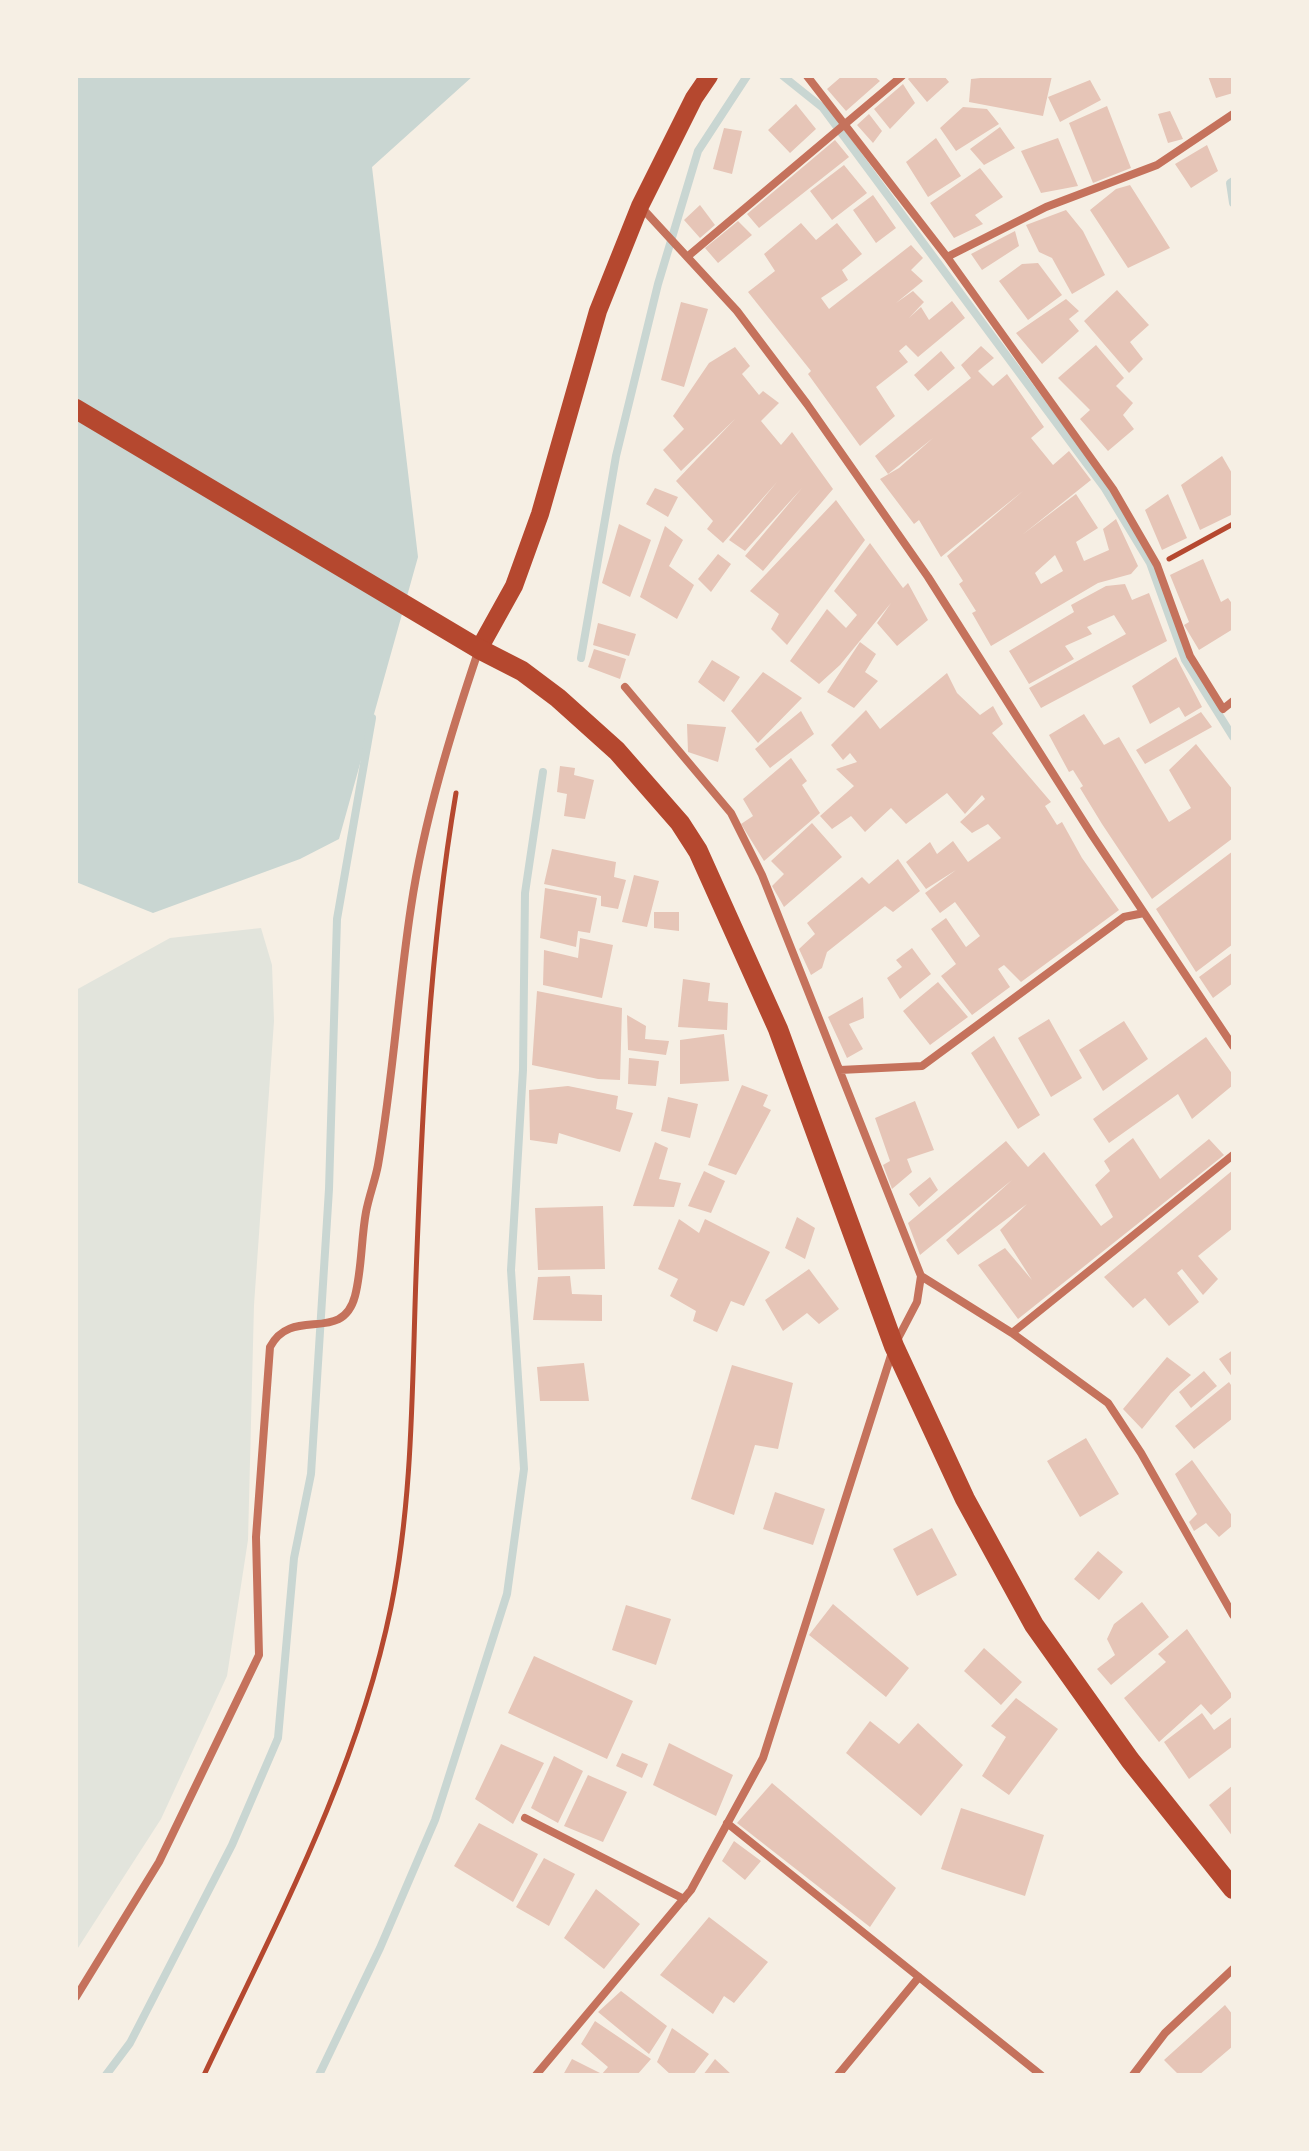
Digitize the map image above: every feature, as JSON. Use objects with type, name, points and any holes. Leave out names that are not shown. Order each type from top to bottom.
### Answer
[{"type":"highway","points":[[76,409],[479,649],[522,671],[558,698],[617,751],[680,823],[698,851],[778,1029],[894,1346],[965,1499],[1034,1625],[1130,1760],[1233,1889]]},
{"type":"main road","points":[[479,649],[514,586],[535,529],[598,311],[640,206],[694,98],[709,76]]},
{"type":"street","points":[[807,76],[947,257],[1113,489],[1157,565],[1190,656],[1223,709],[1233,701]]},
{"type":"street","points":[[687,257],[902,76]]},
{"type":"street","points":[[947,257],[1046,207],[1157,165],[1233,114]]},
{"type":"street","points":[[640,206],[746,323],[807,404],[928,577],[1233,1046]]},
{"type":"street","points":[[76,1997],[159,1862],[259,1655],[256,1537],[270,1347],[287,1327],[309,1323],[331,1324],[341,1318],[355,1297],[366,1210],[377,1166],[412,903],[448,743],[479,649]]},
{"type":"street","points":[[536,2075],[684,1899],[763,1758],[894,1346],[917,1302],[921,1276],[762,875],[731,813],[625,687]]},
{"type":"street","points":[[840,1070],[922,1066],[1124,917],[1144,913]]},
{"type":"street","points":[[1012,1333],[1233,1155]]},
{"type":"street","points":[[921,1276],[1012,1333],[1108,1403],[1141,1453],[1233,1615]]},
{"type":"street","points":[[525,1818],[684,1899]]},
{"type":"street","points":[[727,1823],[1041,2075]]},
{"type":"street","points":[[1133,2075],[1165,2033],[1233,1969]]},
{"type":"street","points":[[838,2075],[919,1977]]},
{"type":"path","points":[[1157,565],[1233,524]]},
{"type":"path","points":[[204,2075],[323,1823],[358,1725],[390,1610],[402,1546],[408,1476],[424,1074],[442,876],[457,785]]},
{"type":"shaded area","points":[[76,76],[473,76],[372,167],[418,557],[339,839],[300,859],[153,913],[76,882]]},
{"type":"shaded area","points":[[261,928],[272,965],[274,1021],[254,1305],[248,1540],[227,1676],[161,1819],[76,1951],[76,990],[170,938]]},
{"type":"building","points":[[842,76],[874,76],[880,81],[846,111],[827,89]]},
{"type":"building","points":[[911,76],[944,76],[949,82],[927,102],[908,79]]},
{"type":"building","points":[[1052,76],[1043,116],[969,102],[971,79]]},
{"type":"building","points":[[1208,76],[1233,76],[1233,93],[1216,98]]},
{"type":"building","points":[[1090,80],[1101,100],[1060,122],[1048,97]]},
{"type":"building","points":[[903,84],[915,103],[890,129],[874,109]]},
{"type":"building","points":[[796,104],[816,129],[790,153],[768,130]]},
{"type":"building","points":[[1107,106],[1131,168],[1093,183],[1069,123]]},
{"type":"building","points":[[963,107],[987,109],[999,124],[956,151],[940,128]]},
{"type":"building","points":[[1170,111],[1183,139],[1168,143],[1158,114]]},
{"type":"building","points":[[869,114],[882,131],[873,143],[857,125]]},
{"type":"building","points":[[1000,127],[1015,148],[984,165],[970,149]]},
{"type":"building","points":[[724,128],[742,131],[732,174],[713,169]]},
{"type":"building","points":[[936,138],[961,176],[928,197],[906,162]]},
{"type":"building","points":[[1058,138],[1078,186],[1041,193],[1021,151]]},
{"type":"building","points":[[835,140],[849,157],[759,228],[747,214]]},
{"type":"building","points":[[1207,145],[1218,171],[1191,188],[1175,164]]},
{"type":"building","points":[[844,165],[867,193],[832,220],[810,191]]},
{"type":"building","points":[[980,168],[1003,197],[975,215],[983,224],[954,238],[930,203]]},
{"type":"building","points":[[1130,185],[1170,248],[1128,268],[1090,210],[1116,189]]},
{"type":"building","points":[[873,195],[896,228],[876,243],[853,210]]},
{"type":"building","points":[[700,205],[715,225],[700,238],[684,220]]},
{"type":"building","points":[[1066,210],[1083,231],[1105,275],[1072,294],[1052,258],[1039,252],[1026,225]]},
{"type":"building","points":[[738,221],[752,235],[718,263],[705,248]]},
{"type":"building","points":[[801,223],[816,240],[837,223],[862,254],[842,270],[848,280],[821,298],[829,309],[911,245],[923,258],[911,270],[923,281],[896,303],[913,291],[924,302],[909,318],[921,307],[929,320],[952,301],[965,318],[918,357],[906,345],[899,351],[908,362],[876,387],[895,416],[860,446],[808,374],[811,371],[748,292],[775,271],[764,254]]},
{"type":"building","points":[[1015,231],[1019,246],[982,270],[971,254]]},
{"type":"building","points":[[1038,263],[1062,295],[1028,320],[999,281],[1022,264]]},
{"type":"building","points":[[1117,290],[1149,325],[1130,342],[1143,359],[1129,373],[1084,321]]},
{"type":"building","points":[[1066,299],[1079,311],[1069,319],[1079,331],[1042,364],[1016,333]]},
{"type":"building","points":[[681,302],[708,309],[684,387],[661,380]]},
{"type":"building","points":[[1096,345],[1124,378],[1116,386],[1133,403],[1123,415],[1134,429],[1108,451],[1080,419],[1090,410],[1058,378]]},
{"type":"building","points":[[981,346],[994,358],[978,371],[993,386],[1007,374],[1044,427],[1031,438],[1053,465],[1069,451],[1091,480],[1022,535],[1076,494],[1098,528],[1076,542],[1084,561],[1109,550],[1103,529],[1116,519],[1138,566],[1131,574],[1098,583],[991,646],[972,613],[976,611],[959,584],[963,581],[947,556],[1023,491],[941,557],[919,520],[914,524],[880,479],[899,468],[933,438],[888,474],[875,456],[971,378],[961,365]],"holes":[[[1055,555],[1063,571],[1041,584],[1035,573]]]},
{"type":"building","points":[[735,347],[750,366],[742,374],[759,395],[763,391],[779,403],[761,421],[781,445],[792,432],[833,489],[763,571],[745,556],[802,488],[745,551],[729,540],[777,482],[723,543],[707,529],[713,521],[676,481],[735,419],[681,471],[663,450],[684,429],[673,416],[709,363]]},
{"type":"building","points":[[941,351],[955,368],[928,391],[914,375]]},
{"type":"building","points":[[1222,456],[1233,475],[1233,514],[1200,530],[1181,485]]},
{"type":"building","points":[[655,488],[678,497],[668,517],[646,504]]},
{"type":"building","points":[[1168,494],[1187,538],[1162,550],[1145,510]]},
{"type":"building","points":[[836,500],[865,540],[787,645],[771,629],[779,614],[750,591]]},
{"type":"building","points":[[619,524],[651,540],[630,597],[602,583]]},
{"type":"building","points":[[665,526],[683,540],[669,566],[694,585],[677,619],[640,597]]},
{"type":"building","points":[[870,543],[903,588],[908,583],[928,620],[897,646],[877,623],[891,603],[840,665],[819,684],[790,661],[827,609],[846,628],[857,615],[834,591]]},
{"type":"building","points":[[718,554],[731,564],[711,592],[698,579]]},
{"type":"building","points":[[1203,559],[1221,602],[1228,598],[1233,605],[1233,629],[1199,650],[1184,625],[1189,622],[1170,575]]},
{"type":"building","points":[[1125,584],[1132,600],[1149,593],[1167,641],[1041,708],[1029,688],[1126,634],[1114,615],[1087,627],[1092,634],[1065,646],[1074,659],[1029,684],[1009,651],[1074,612],[1071,605],[1106,586]]},
{"type":"building","points":[[598,623],[636,634],[629,656],[593,645]]},
{"type":"building","points":[[860,642],[876,654],[865,672],[878,681],[854,708],[827,692]]},
{"type":"building","points":[[594,649],[626,659],[620,679],[588,667]]},
{"type":"building","points":[[1176,657],[1202,707],[1185,717],[1179,707],[1150,724],[1132,686]]},
{"type":"building","points":[[712,660],[740,677],[724,702],[698,682]]},
{"type":"building","points":[[763,672],[802,698],[758,743],[731,711]]},
{"type":"building","points":[[947,673],[957,693],[980,715],[993,706],[1003,724],[992,733],[1051,802],[1045,806],[1057,825],[1062,822],[1082,858],[1119,910],[1021,982],[1004,965],[998,969],[1010,987],[972,1015],[941,976],[956,964],[931,929],[946,918],[966,947],[980,936],[955,902],[940,913],[925,893],[956,870],[926,889],[906,862],[930,842],[937,854],[953,841],[968,862],[1001,838],[988,824],[972,833],[960,822],[985,799],[982,795],[965,814],[947,793],[906,824],[891,808],[865,832],[851,816],[832,829],[820,816],[854,786],[836,769],[857,762],[850,753],[843,760],[831,745],[866,710],[880,729]]},
{"type":"building","points":[[801,711],[814,734],[770,768],[755,749]]},
{"type":"building","points":[[1201,712],[1212,727],[1145,764],[1136,750]]},
{"type":"building","points":[[1084,714],[1104,745],[1119,737],[1169,822],[1191,808],[1169,770],[1196,744],[1233,790],[1233,838],[1152,899],[1102,824],[1073,770],[1069,772],[1049,735]]},
{"type":"building","points":[[687,724],[726,727],[718,762],[688,752]]},
{"type":"building","points":[[791,758],[807,781],[802,785],[820,813],[764,861],[741,824],[753,816],[743,799]]},
{"type":"building","points":[[560,766],[575,768],[574,775],[594,780],[585,819],[564,816],[567,794],[557,792]]},
{"type":"building","points":[[812,823],[842,857],[784,907],[772,886],[784,874],[771,861]]},
{"type":"building","points":[[552,849],[616,862],[614,877],[626,880],[618,909],[601,906],[601,896],[544,884]]},
{"type":"building","points":[[1233,851],[1233,944],[1196,972],[1156,909]]},
{"type":"building","points":[[898,859],[920,891],[893,912],[885,906],[827,952],[822,968],[811,975],[799,949],[815,934],[807,923],[862,877],[869,884]]},
{"type":"building","points":[[634,875],[659,881],[647,927],[622,922]]},
{"type":"building","points":[[545,888],[597,898],[590,933],[578,931],[576,947],[540,938]]},
{"type":"building","points":[[654,912],[679,912],[679,931],[654,928]]},
{"type":"building","points":[[580,938],[613,945],[602,998],[543,985],[544,950],[578,958]]},
{"type":"building","points":[[912,948],[931,974],[900,999],[887,978],[902,967],[896,960]]},
{"type":"building","points":[[1233,952],[1233,983],[1213,998],[1199,977]]},
{"type":"building","points":[[683,979],[710,983],[708,1001],[728,1003],[727,1030],[678,1027]]},
{"type":"building","points":[[938,982],[968,1017],[930,1045],[903,1011]]},
{"type":"building","points":[[537,991],[622,1008],[620,1080],[598,1079],[532,1065]]},
{"type":"building","points":[[863,997],[864,1018],[849,1024],[863,1049],[847,1058],[828,1017]]},
{"type":"building","points":[[627,1015],[646,1026],[645,1039],[669,1041],[666,1055],[628,1050]]},
{"type":"building","points":[[1049,1019],[1082,1078],[1051,1097],[1018,1038]]},
{"type":"building","points":[[1124,1021],[1148,1059],[1103,1091],[1079,1050]]},
{"type":"building","points":[[724,1034],[729,1081],[680,1084],[680,1040]]},
{"type":"building","points":[[994,1036],[1040,1115],[1018,1129],[971,1053]]},
{"type":"building","points":[[1206,1037],[1233,1075],[1233,1085],[1192,1119],[1178,1094],[1109,1143],[1093,1119]]},
{"type":"building","points":[[629,1058],[659,1061],[656,1086],[628,1084]]},
{"type":"building","points":[[742,1085],[768,1095],[763,1106],[771,1110],[736,1175],[708,1165]]},
{"type":"building","points":[[568,1086],[618,1096],[616,1109],[633,1113],[620,1152],[559,1133],[557,1144],[530,1140],[529,1090]]},
{"type":"building","points":[[668,1097],[698,1104],[690,1138],[661,1131]]},
{"type":"building","points":[[915,1101],[934,1150],[907,1159],[912,1172],[892,1189],[883,1165],[890,1161],[875,1118]]},
{"type":"building","points":[[1133,1138],[1160,1179],[1209,1139],[1224,1155],[1018,1319],[978,1265],[1005,1248],[1032,1280],[1000,1230],[1027,1204],[958,1255],[946,1240],[1012,1180],[920,1255],[908,1223],[1006,1141],[1028,1167],[1044,1152],[1101,1226],[1113,1217],[1095,1185],[1110,1171],[1104,1161]]},
{"type":"building","points":[[655,1142],[668,1148],[659,1179],[681,1183],[674,1207],[633,1206]]},
{"type":"building","points":[[1233,1170],[1233,1228],[1198,1256],[1218,1279],[1203,1295],[1182,1269],[1177,1273],[1199,1302],[1169,1326],[1145,1298],[1133,1308],[1104,1277]]},
{"type":"building","points":[[704,1171],[725,1181],[711,1213],[688,1206]]},
{"type":"building","points":[[930,1177],[938,1190],[919,1207],[909,1194]]},
{"type":"building","points":[[603,1206],[605,1269],[538,1270],[535,1208]]},
{"type":"building","points":[[797,1217],[815,1228],[805,1259],[785,1248]]},
{"type":"building","points":[[679,1219],[699,1233],[705,1219],[770,1252],[744,1306],[731,1301],[717,1332],[693,1321],[696,1311],[670,1296],[678,1279],[658,1269]]},
{"type":"building","points":[[809,1269],[839,1309],[819,1324],[807,1313],[783,1331],[765,1300]]},
{"type":"building","points":[[570,1276],[572,1294],[602,1295],[602,1321],[533,1320],[538,1277]]},
{"type":"building","points":[[1233,1350],[1233,1378],[1219,1359]]},
{"type":"building","points":[[1167,1357],[1191,1375],[1171,1393],[1142,1429],[1123,1409]]},
{"type":"building","points":[[584,1363],[589,1401],[540,1401],[537,1367]]},
{"type":"building","points":[[732,1365],[793,1383],[778,1449],[755,1445],[734,1515],[691,1499]]},
{"type":"building","points":[[1204,1371],[1217,1386],[1191,1408],[1179,1392]]},
{"type":"building","points":[[1229,1382],[1233,1388],[1233,1418],[1194,1449],[1175,1426]]},
{"type":"building","points":[[1086,1438],[1119,1494],[1080,1517],[1047,1461]]},
{"type":"building","points":[[1192,1460],[1233,1517],[1233,1525],[1219,1537],[1206,1523],[1194,1531],[1189,1522],[1197,1514],[1175,1474]]},
{"type":"building","points":[[775,1492],[825,1509],[813,1545],[763,1529]]},
{"type":"building","points":[[932,1528],[957,1575],[917,1596],[893,1549]]},
{"type":"building","points":[[1098,1551],[1123,1572],[1099,1600],[1074,1579]]},
{"type":"building","points":[[1142,1602],[1169,1637],[1111,1685],[1097,1669],[1115,1655],[1107,1639],[1114,1624]]},
{"type":"building","points":[[833,1604],[909,1668],[886,1697],[809,1635]]},
{"type":"building","points":[[626,1605],[671,1619],[656,1665],[612,1650]]},
{"type":"building","points":[[1187,1629],[1233,1696],[1211,1715],[1201,1704],[1159,1742],[1124,1698],[1166,1662],[1158,1654]]},
{"type":"building","points":[[984,1648],[1022,1682],[1001,1705],[964,1671]]},
{"type":"building","points":[[534,1656],[633,1701],[607,1759],[508,1713]]},
{"type":"building","points":[[1016,1698],[1058,1729],[1009,1795],[982,1776],[1006,1737],[991,1726]]},
{"type":"building","points":[[1202,1713],[1214,1730],[1233,1716],[1233,1746],[1189,1779],[1164,1742]]},
{"type":"building","points":[[870,1721],[899,1744],[918,1723],[963,1765],[921,1816],[846,1753]]},
{"type":"building","points":[[669,1743],[733,1775],[716,1816],[653,1785]]},
{"type":"building","points":[[501,1744],[544,1763],[513,1824],[475,1799]]},
{"type":"building","points":[[622,1753],[648,1764],[642,1778],[616,1766]]},
{"type":"building","points":[[554,1756],[583,1771],[558,1823],[531,1808]]},
{"type":"building","points":[[588,1775],[627,1792],[603,1842],[564,1826]]},
{"type":"building","points":[[772,1783],[896,1888],[870,1927],[737,1823]]},
{"type":"building","points":[[1233,1785],[1233,1837],[1209,1805]]},
{"type":"building","points":[[961,1808],[1044,1835],[1025,1896],[941,1869]]},
{"type":"building","points":[[479,1823],[538,1854],[513,1902],[454,1866]]},
{"type":"building","points":[[734,1841],[761,1861],[745,1880],[722,1861]]},
{"type":"building","points":[[544,1858],[575,1874],[549,1926],[516,1907]]},
{"type":"building","points":[[596,1889],[640,1924],[604,1969],[564,1938]]},
{"type":"building","points":[[709,1917],[768,1962],[734,2003],[724,1996],[713,2014],[660,1975]]},
{"type":"building","points":[[621,1991],[667,2026],[649,2054],[598,2012]]},
{"type":"building","points":[[1225,2005],[1233,2015],[1233,2046],[1199,2075],[1179,2075],[1164,2060]]},
{"type":"building","points":[[595,2021],[651,2059],[637,2075],[563,2075],[572,2059],[602,2074],[608,2067],[581,2044]]},
{"type":"building","points":[[672,2028],[709,2054],[693,2075],[671,2075],[657,2062]]},
{"type":"building","points":[[715,2059],[732,2075],[703,2075]]},
{"type":"waterway","points":[[581,658],[616,456],[658,284],[698,151],[747,76]]},
{"type":"waterway","points":[[783,76],[823,108],[1104,487],[1150,563],[1185,660],[1233,737]]},
{"type":"waterway","points":[[1233,181],[1230,183],[1233,203]]},
{"type":"waterway","points":[[106,2075],[130,2043],[232,1845],[278,1738],[294,1558],[311,1474],[329,1189],[337,919],[372,718]]},
{"type":"waterway","points":[[319,2075],[380,1948],[435,1820],[507,1594],[524,1469],[511,1270],[523,1070],[525,893],[543,772]]}]
